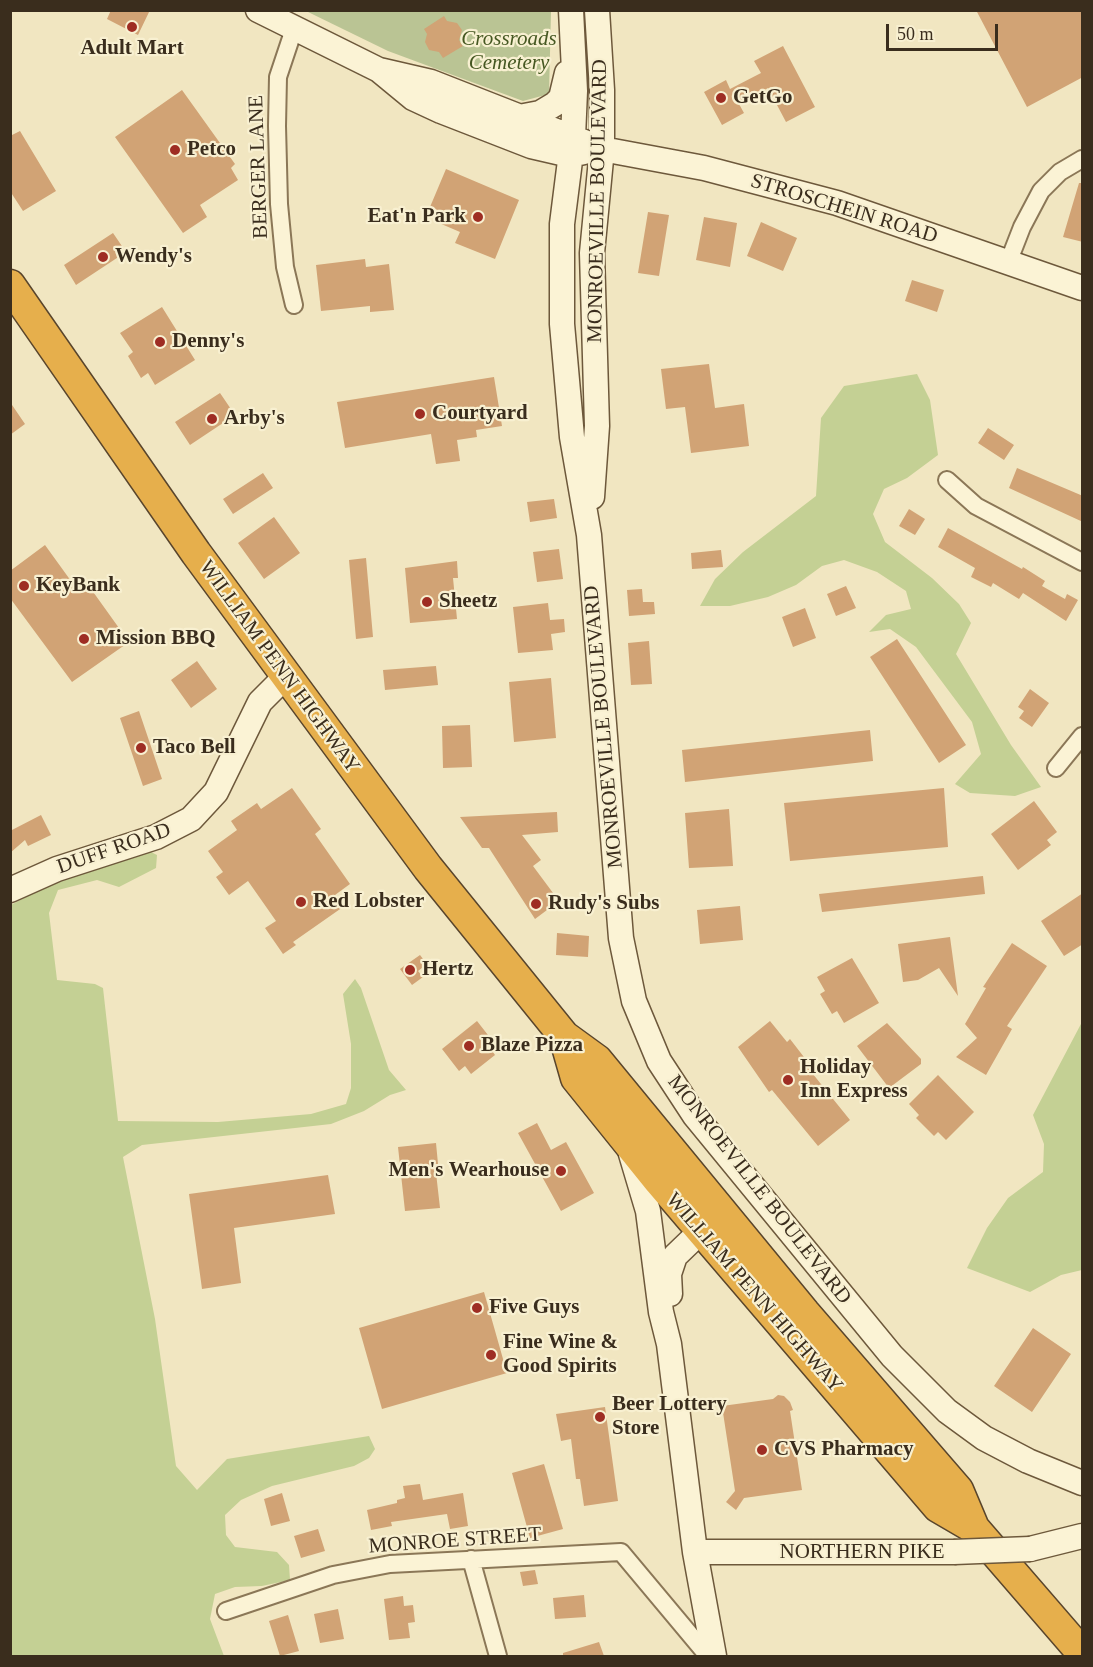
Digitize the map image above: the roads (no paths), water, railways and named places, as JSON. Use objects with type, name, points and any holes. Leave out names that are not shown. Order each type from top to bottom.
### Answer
[{"type":"highway","name":"WILLIAM PENN HIGHWAY","points":[[10,285],[125,453],[285,677],[428,867],[564,1036],[597,1060],[958,1490],[974,1528],[1083,1653]]},
{"type":"highway","name":"WILLIAM PENN HIGHWAY","points":[[564,1036],[576,1078],[696,1226],[938,1507],[974,1528]]},
{"type":"main road","name":"STROSCHEIN ROAD","points":[[258,10],[379,70],[431,82],[519,117],[572,146]]},
{"type":"main road","name":"MONROEVILLE BOULEVARD","points":[[571,10],[575,91],[572,146],[562,224],[562,324],[572,437],[589,535],[621,938],[634,1001],[659,1061],[695,1116],[892,1356],[932,1398],[984,1438],[1028,1461],[1083,1483]]},
{"type":"main road","name":"MONROEVILLE BOULEVARD","points":[[589,535],[597,426],[592,253],[602,149],[601,55],[597,10]]},
{"type":"main road","points":[[519,117],[548,109],[561,98],[573,34]]},
{"type":"main road","name":"STROSCHEIN ROAD","points":[[379,70],[397,87],[422,102],[531,146],[602,149],[696,166],[837,203],[1083,288]]},
{"type":"main road","name":"DUFF ROAD","points":[[10,890],[57,869],[156,837],[191,819],[216,792],[260,702],[285,677]]},
{"type":"main road","points":[[627,1142],[644,1194],[661,1312],[669,1344],[695,1552],[714,1656]]},
{"type":"main road","points":[[655,1264],[662,1248],[696,1226],[718,1206]]},
{"type":"main road","points":[[669,1344],[670,1268],[675,1256],[696,1226]]},
{"type":"main road","name":"NORTHERN PIKE","points":[[1030,1549],[1083,1536]]},
{"type":"main road","name":"NORTHERN PIKE","points":[[695,1552],[1083,1550]]},
{"type":"street","name":"BERGER LANE","points":[[294,29],[278,77],[279,204],[285,267],[294,305]]},
{"type":"street","points":[[1008,263],[1022,227],[1041,191],[1060,172],[1083,159]]},
{"type":"street","points":[[947,480],[976,506],[1083,562]]},
{"type":"street","points":[[1056,768],[1083,736]]},
{"type":"street","name":"MONROE STREET","points":[[226,1611],[333,1575],[390,1564],[621,1552],[708,1656]]},
{"type":"street","points":[[471,1559],[498,1656]]},
{"type":"place","name":"Adult Mart","points":[[132,27]]},
{"type":"place","name":"GetGo","points":[[721,98]]},
{"type":"place","name":"Petco","points":[[175,150]]},
{"type":"place","name":"Eat'n Park","points":[[478,217]]},
{"type":"place","name":"Wendy's","points":[[103,257]]},
{"type":"place","name":"Denny's","points":[[160,342]]},
{"type":"place","name":"Courtyard","points":[[420,414]]},
{"type":"place","name":"Arby's","points":[[212,419]]},
{"type":"place","name":"KeyBank","points":[[24,586]]},
{"type":"place","name":"Sheetz","points":[[427,602]]},
{"type":"place","name":"Mission BBQ","points":[[84,639]]},
{"type":"place","name":"Taco Bell","points":[[141,748]]},
{"type":"place","name":"Red Lobster","points":[[301,902]]},
{"type":"place","name":"Rudy's Subs","points":[[536,904]]},
{"type":"place","name":"Hertz","points":[[410,970]]},
{"type":"place","name":"Blaze Pizza","points":[[469,1046]]},
{"type":"place","name":"Holiday Inn Express","points":[[788,1080]]},
{"type":"place","name":"Men's Wearhouse","points":[[561,1171]]},
{"type":"place","name":"Five Guys","points":[[477,1308]]},
{"type":"place","name":"Fine Wine & Good Spirits","points":[[491,1355]]},
{"type":"place","name":"Beer Lottery Store","points":[[600,1417]]},
{"type":"place","name":"CVS Pharmacy","points":[[762,1450]]},
{"type":"park label","name":"Crossroads Cemetery","points":[[509,51]]}]
